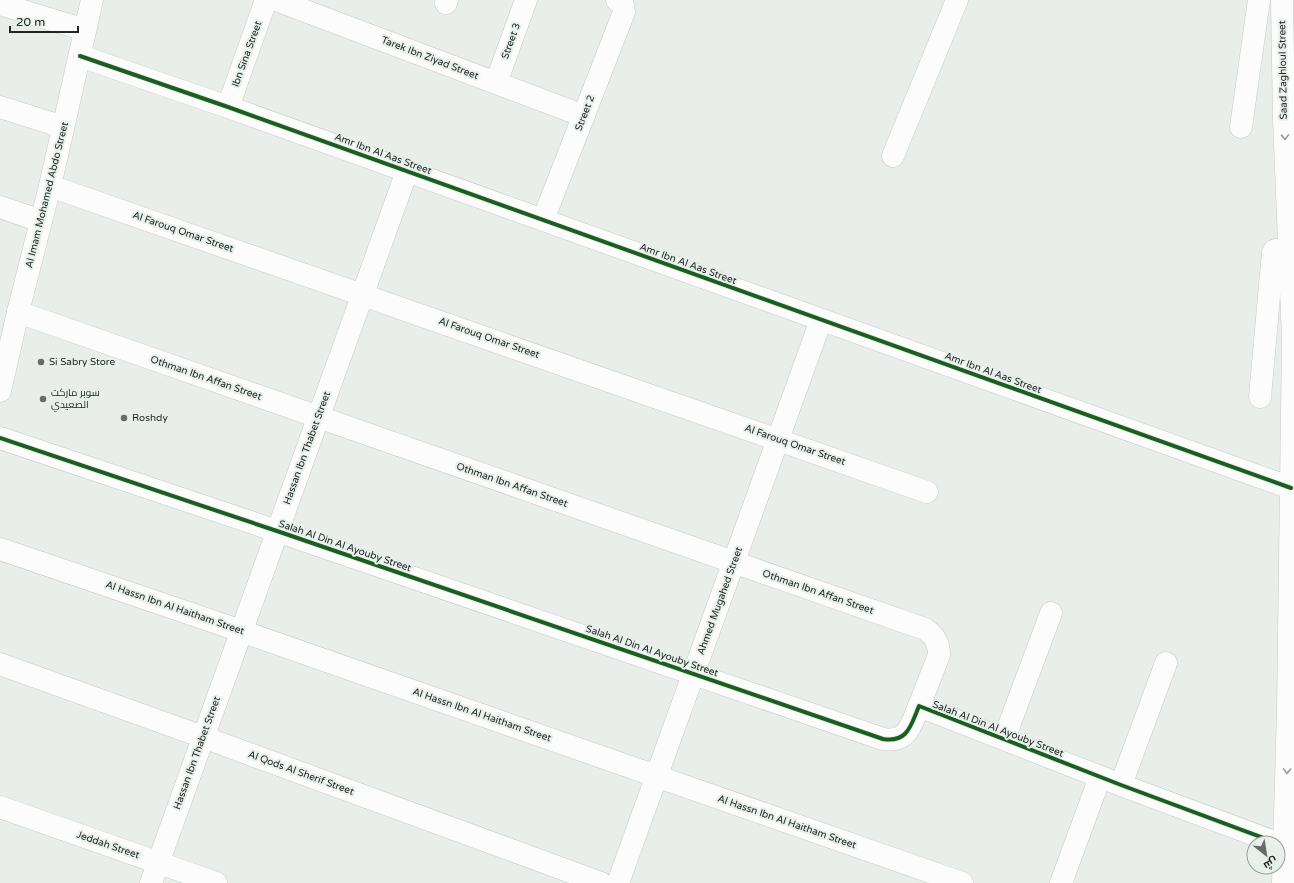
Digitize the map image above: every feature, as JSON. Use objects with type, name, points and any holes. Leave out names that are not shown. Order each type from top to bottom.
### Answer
[{"type":"street","name":"Al Imam Mohamed Abdo Street","points":[[0,391],[64,127],[92,0]]},
{"type":"street","name":"Ibn Sina Street","points":[[228,107],[266,0]]},
{"type":"street","name":"Tarek Ibn Ziyad Street","points":[[276,0],[584,116]]},
{"type":"street","name":"Street 3","points":[[496,83],[526,0]]},
{"type":"street","points":[[893,156],[957,0]]},
{"type":"street","points":[[1241,127],[1259,0]]},
{"type":"street","name":"Saad Zaghloul Street","points":[[1281,835],[1291,721],[1291,488],[1293,339],[1284,120],[1282,0]]},
{"type":"street","name":"Street 2","points":[[543,220],[624,12],[620,3]]},
{"type":"street","points":[[0,4],[85,30]]},
{"type":"street","name":"Amr Ibn Al Aas Street","points":[[80,56],[228,107],[1291,488]]},
{"type":"street","points":[[0,107],[64,127]]},
{"type":"street","name":"Hassan Ibn Thabet Street","points":[[150,883],[407,172]]},
{"type":"street","name":"Al Farouq Omar Street","points":[[50,186],[927,492]]},
{"type":"street","points":[[0,208],[41,221]]},
{"type":"street","points":[[1260,397],[1273,252],[1275,249],[1290,251]]},
{"type":"street","name":"Othman Ibn Affan Street","points":[[18,312],[925,629],[936,640],[939,655],[919,706]]},
{"type":"street","name":"Ahmed Mugahed Street","points":[[618,883],[821,320]]},
{"type":"street","name":"Salah Al Din Al Ayouby Street","points":[[0,438],[888,740],[900,738],[905,734],[912,725],[919,706],[1100,777],[1256,835]]},
{"type":"street","name":"Al Hassn Ibn Al Haitham Street","points":[[0,549],[241,631],[962,883]]},
{"type":"street","points":[[1004,740],[1051,613]]},
{"type":"street","points":[[1121,785],[1166,663]]},
{"type":"street","name":"Al Qods Al Sherif Street","points":[[0,664],[601,883]]},
{"type":"street","points":[[1061,883],[1100,777]]},
{"type":"street","name":"Jeddah Street","points":[[0,807],[216,883]]},
{"type":"cycle path","points":[[80,56],[228,107],[1291,488]]},
{"type":"cycle path","points":[[0,438],[277,531],[883,739],[891,740],[903,735],[911,726],[919,706],[1121,785],[1255,835]]},
{"type":"place","name":"Si Sabry Store","points":[[41,362]]},
{"type":"place","name":"سوبر ماركت الصعيدي","points":[[43,399]]},
{"type":"place","name":"Roshdy","points":[[124,418]]}]
